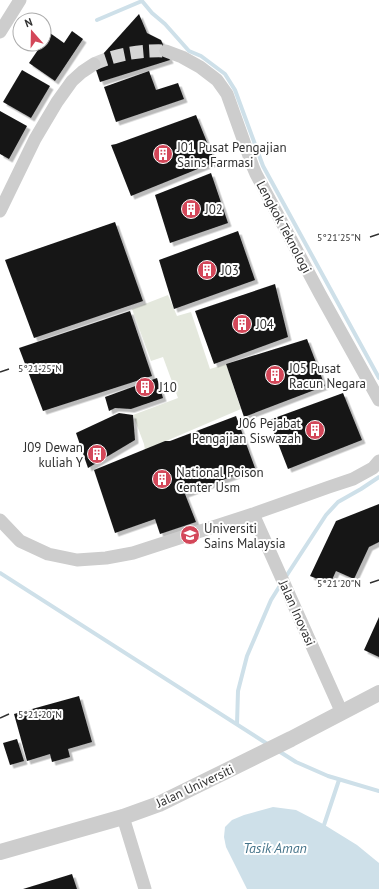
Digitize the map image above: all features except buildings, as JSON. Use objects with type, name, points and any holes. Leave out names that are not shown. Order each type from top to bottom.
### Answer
[{"type":"street","points":[[0,32],[20,0]]},
{"type":"street","name":"Lengkok Teknologi","points":[[166,51],[182,57],[200,67],[218,80],[227,94],[253,168],[320,294],[379,400]]},
{"type":"street","points":[[0,210],[35,139],[57,102],[72,81],[94,64]]},
{"type":"street","points":[[0,520],[20,541],[48,554],[77,560],[106,558],[133,553],[253,514],[353,478],[373,468],[379,462]]},
{"type":"street","name":"Jalan Inovasi","points":[[253,514],[342,713]]},
{"type":"street","name":"Jalan Universiti","points":[[0,852],[123,817],[159,804],[248,761],[379,694]]},
{"type":"street","points":[[123,817],[145,889]]},
{"type":"shaded area","points":[[168,295],[177,316],[191,312],[210,369],[226,364],[241,409],[145,450],[133,415],[178,398],[163,357],[151,361],[132,309]]},
{"type":"water","name":"Tasik Aman","points":[[273,807],[296,810],[323,824],[357,845],[379,863],[379,889],[247,889],[226,847],[224,837],[225,827],[232,820],[244,815]]},
{"type":"waterway","points":[[97,20],[142,1],[189,51],[201,56],[225,74],[235,90],[263,166],[379,378]]},
{"type":"waterway","points":[[285,578],[326,515],[338,502],[379,477]]},
{"type":"waterway","points":[[0,573],[269,745]]},
{"type":"waterway","points":[[237,724],[238,691],[247,656],[271,600],[281,584]]},
{"type":"waterway","points":[[277,750],[296,762],[328,776],[379,791]]},
{"type":"waterway","points":[[324,825],[339,780]]},
{"type":"tunnel","points":[[94,64],[129,53],[166,51]]},
{"type":"place","name":"J01 Pusat Pengajian Sains Farmasi","points":[[163,154]]},
{"type":"place","name":"J02","points":[[191,209]]},
{"type":"place","name":"J03","points":[[207,270]]},
{"type":"place","name":"J04","points":[[242,324]]},
{"type":"place","name":"J05 Pusat Racun Negara","points":[[275,375]]},
{"type":"place","name":"J10","points":[[145,387]]},
{"type":"place","name":"J06 Pejabat Pengajian Siswazah","points":[[315,430]]},
{"type":"place","name":"J09 Dewan kuliah Y","points":[[97,454]]},
{"type":"place","name":"National Poison Center Usm","points":[[162,479]]},
{"type":"place","name":"Universiti Sains Malaysia","points":[[190,535]]}]
